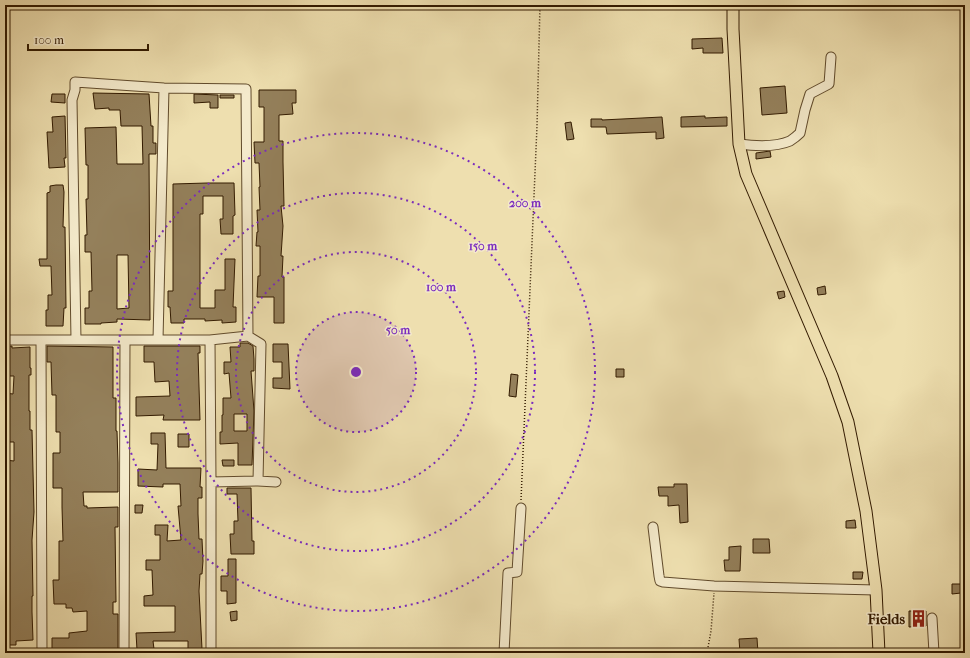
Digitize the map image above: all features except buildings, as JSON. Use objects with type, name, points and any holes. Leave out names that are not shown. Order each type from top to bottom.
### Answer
[{"type":"main road","points":[[733,5],[739,144],[746,174],[832,376],[848,422],[866,511],[876,590],[879,653]]},
{"type":"street","points":[[739,144],[754,146],[775,144],[790,141],[800,133],[810,94],[829,84],[831,57]]},
{"type":"street","points":[[76,340],[72,100],[75,90],[75,82],[164,88],[246,89],[248,336]]},
{"type":"street","points":[[158,340],[164,88]]},
{"type":"street","points":[[5,340],[210,340],[248,336],[261,344],[258,481]]},
{"type":"street","points":[[41,340],[42,653]]},
{"type":"street","points":[[124,653],[125,340]]},
{"type":"street","points":[[210,340],[211,653]]},
{"type":"street","points":[[211,482],[276,482]]},
{"type":"street","points":[[504,653],[508,573],[517,572],[521,508]]},
{"type":"street","points":[[653,527],[658,576],[660,581],[714,586],[876,590]]},
{"type":"street","points":[[932,618],[934,653]]},
{"type":"path","points":[[521,508],[537,134],[540,5]]},
{"type":"path","points":[[708,653],[714,586]]},
{"type":"place","name":"Fields","points":[[918,619]]}]
